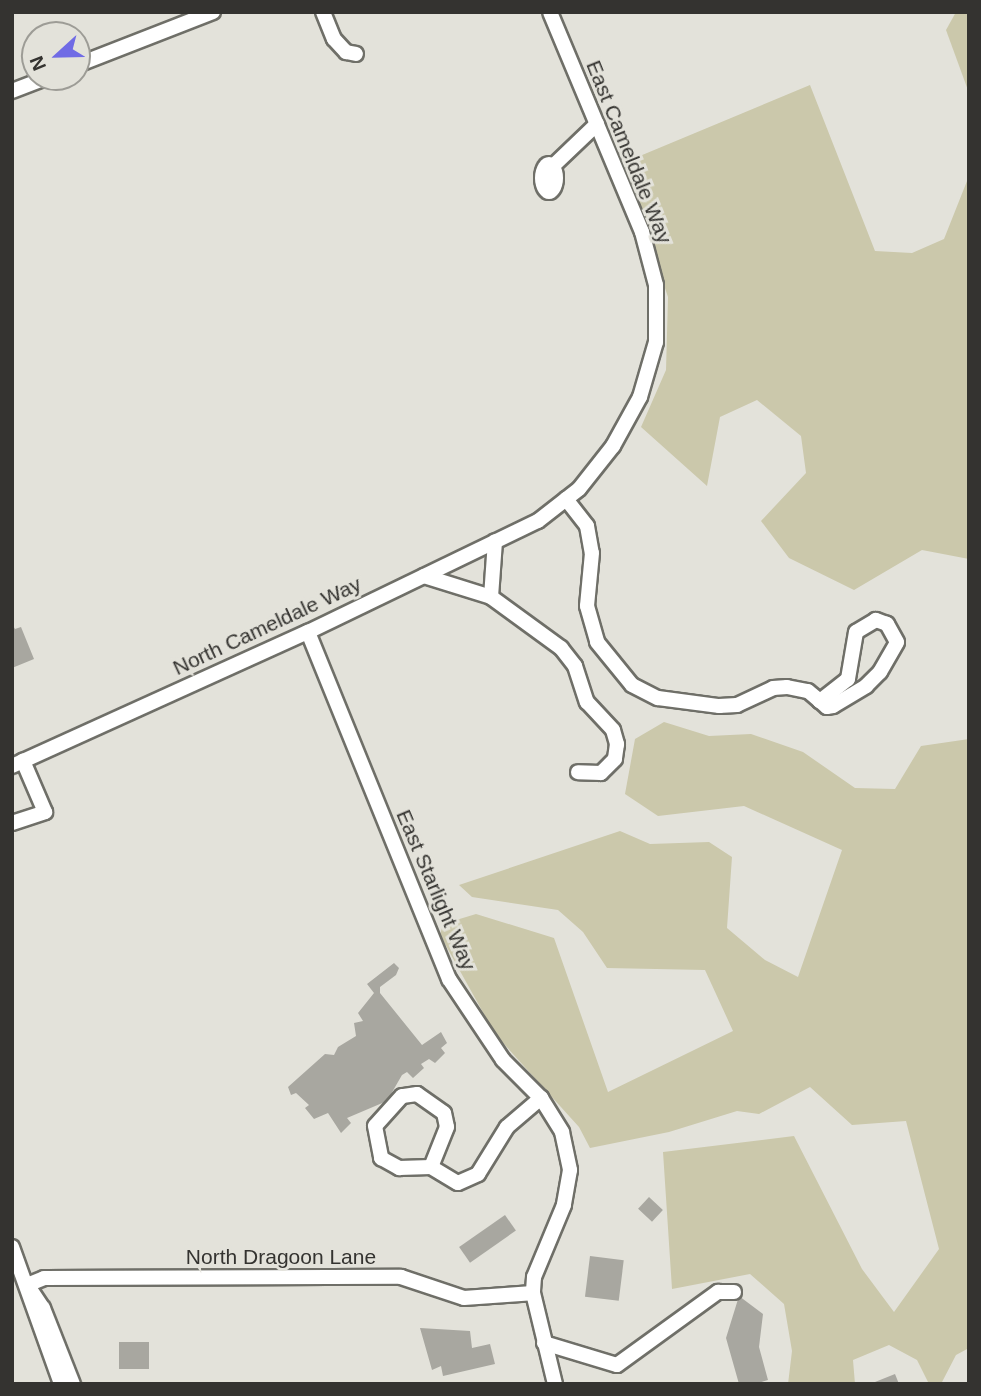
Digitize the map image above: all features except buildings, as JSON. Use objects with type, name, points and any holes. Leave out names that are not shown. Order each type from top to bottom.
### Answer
[{"type":"street","points":[[91,60],[212,12]]},
{"type":"street","points":[[323,12],[334,39],[346,52],[356,54]]},
{"type":"street","name":"East Cameldale Way","points":[[538,520],[566,499],[612,446],[640,397],[656,342],[656,285],[642,232],[550,12]]},
{"type":"street","points":[[553,166],[597,124]]},
{"type":"street","points":[[566,499],[587,526],[592,553],[587,606],[597,642],[632,685],[658,698],[719,706],[737,705],[773,688],[787,687],[808,691],[820,701],[827,706],[841,704],[880,671],[897,642],[887,624],[876,620],[856,632],[848,679],[820,701]]},
{"type":"street","name":"North Cameldale Way","points":[[17,763],[308,632],[538,520]]},
{"type":"street","points":[[491,597],[495,541]]},
{"type":"street","points":[[424,576],[491,597],[561,648],[575,666],[587,702],[613,730],[615,760],[601,772],[578,772]]},
{"type":"street","name":"East Starlight Way","points":[[308,632],[449,979],[503,1060],[541,1098],[562,1132],[570,1170],[560,1221],[534,1278],[533,1293],[555,1384]]},
{"type":"street","points":[[12,823],[45,812],[17,763]]},
{"type":"street","points":[[431,1167],[447,1127],[444,1113],[417,1094],[402,1096],[375,1126],[376,1149],[391,1165],[431,1167],[449,1180],[470,1179],[483,1168],[508,1127],[541,1098]]},
{"type":"street","points":[[12,1247],[27,1284],[43,1308],[74,1384]]},
{"type":"street","name":"North Dragoon Lane","points":[[27,1284],[44,1278],[401,1277],[464,1298],[533,1293]]},
{"type":"street","points":[[27,1284],[32,1313],[61,1384]]},
{"type":"street","points":[[544,1343],[617,1365],[718,1292],[734,1292]]},
{"type":"shaded area","points":[[956,12],[969,12],[969,93],[946,30]]},
{"type":"shaded area","points":[[810,85],[875,251],[912,253],[944,239],[969,176],[969,559],[922,550],[854,590],[789,558],[761,521],[806,473],[801,436],[757,400],[720,417],[707,486],[641,427],[666,370],[668,297],[623,163]]},
{"type":"shaded area","points":[[664,722],[709,736],[751,734],[803,752],[855,788],[895,789],[921,746],[969,739],[969,1348],[956,1355],[941,1384],[929,1384],[917,1360],[889,1345],[853,1360],[855,1384],[788,1384],[792,1351],[784,1304],[750,1274],[672,1289],[663,1152],[794,1136],[862,1269],[894,1312],[939,1249],[906,1121],[852,1125],[810,1087],[759,1114],[737,1111],[669,1132],[590,1148],[579,1127],[495,1034],[440,935],[443,924],[476,914],[554,938],[608,1092],[733,1031],[705,970],[607,968],[583,932],[558,910],[472,897],[459,885],[620,831],[650,844],[709,842],[732,857],[727,928],[765,960],[798,977],[842,850],[744,806],[658,816],[625,794],[635,739]]}]
